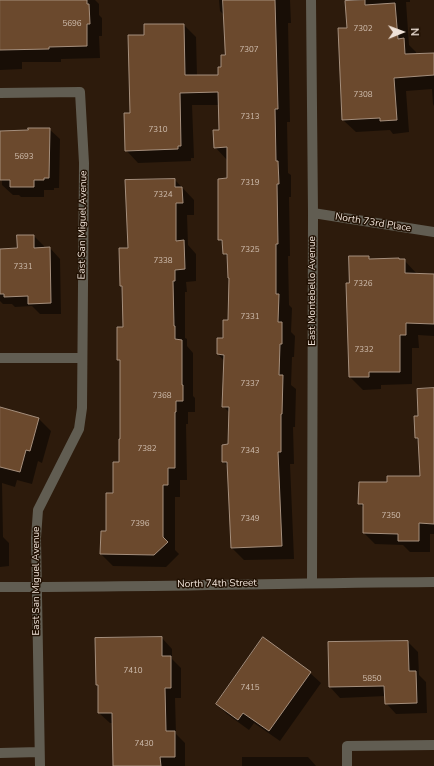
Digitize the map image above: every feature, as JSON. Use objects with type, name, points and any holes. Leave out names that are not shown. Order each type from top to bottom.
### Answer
[{"type":"street","name":"East Montebello Avenue","points":[[311,0],[313,213],[312,583]]},
{"type":"street","name":"East San Miguel Avenue","points":[[0,93],[80,92],[84,163],[82,408],[79,429],[38,510],[36,538],[36,587],[40,766]]},
{"type":"street","name":"North 73rd Place","points":[[313,213],[434,232]]},
{"type":"street","points":[[0,358],[82,358]]},
{"type":"street","name":"North 74th Street","points":[[0,587],[434,582]]},
{"type":"street","points":[[347,766],[347,746],[434,745]]},
{"type":"street","points":[[0,753],[39,752]]},
{"type":"building","points":[[0,0],[87,0],[87,4],[89,4],[90,24],[87,24],[87,46],[49,47],[49,49],[0,50]]},
{"type":"building","points":[[223,0],[275,0],[278,109],[275,109],[276,161],[278,161],[279,184],[277,184],[278,244],[276,244],[276,294],[279,294],[278,322],[282,322],[282,344],[280,344],[279,375],[283,375],[281,452],[278,452],[282,546],[231,548],[227,462],[222,462],[222,445],[228,444],[229,407],[222,407],[224,355],[217,354],[217,338],[223,338],[223,320],[228,320],[229,278],[227,254],[223,254],[222,240],[218,240],[218,179],[227,178],[227,147],[214,148],[213,130],[219,130],[218,92],[180,93],[181,146],[178,146],[178,149],[125,151],[124,113],[130,113],[128,35],[144,35],[144,24],[184,24],[185,75],[218,75],[218,67],[221,67],[221,55],[225,55]]},
{"type":"building","points":[[365,0],[365,5],[395,3],[398,39],[404,38],[405,54],[434,53],[434,75],[394,78],[397,120],[380,121],[380,118],[342,120],[338,28],[347,28],[345,1]]},
{"type":"building","points":[[28,128],[50,128],[49,178],[44,178],[44,180],[34,180],[34,187],[10,187],[10,180],[0,180],[0,131],[28,130]]},
{"type":"building","points":[[175,179],[175,187],[182,187],[183,203],[176,203],[176,241],[184,240],[185,269],[175,270],[175,281],[173,281],[175,339],[182,340],[183,401],[176,401],[175,468],[168,468],[168,485],[163,485],[163,537],[168,542],[154,555],[100,554],[101,531],[106,531],[106,493],[113,493],[113,462],[119,462],[120,360],[117,360],[117,327],[123,327],[119,248],[128,248],[125,180]]},
{"type":"building","points":[[17,235],[34,235],[34,248],[50,247],[51,303],[28,304],[28,296],[4,297],[4,294],[0,294],[0,249],[17,248]]},
{"type":"building","points":[[349,256],[369,256],[369,259],[405,259],[405,273],[434,274],[434,324],[406,323],[406,335],[400,335],[400,372],[369,372],[369,377],[349,377],[346,283],[349,283]]},
{"type":"building","points":[[434,388],[434,524],[419,523],[419,541],[398,541],[398,534],[363,533],[363,504],[358,504],[359,482],[387,482],[387,476],[420,476],[418,438],[415,438],[414,416],[418,416],[417,389]]},
{"type":"building","points":[[0,407],[39,418],[30,451],[26,450],[20,472],[0,467]]},
{"type":"building","points":[[162,637],[162,656],[171,656],[171,688],[165,688],[166,731],[175,731],[175,757],[160,757],[161,766],[113,766],[112,713],[98,713],[95,638]]},
{"type":"building","points":[[263,637],[311,672],[269,731],[243,713],[238,720],[216,704]]},
{"type":"building","points":[[408,641],[409,671],[416,671],[417,703],[385,704],[384,686],[329,687],[328,642]]}]
